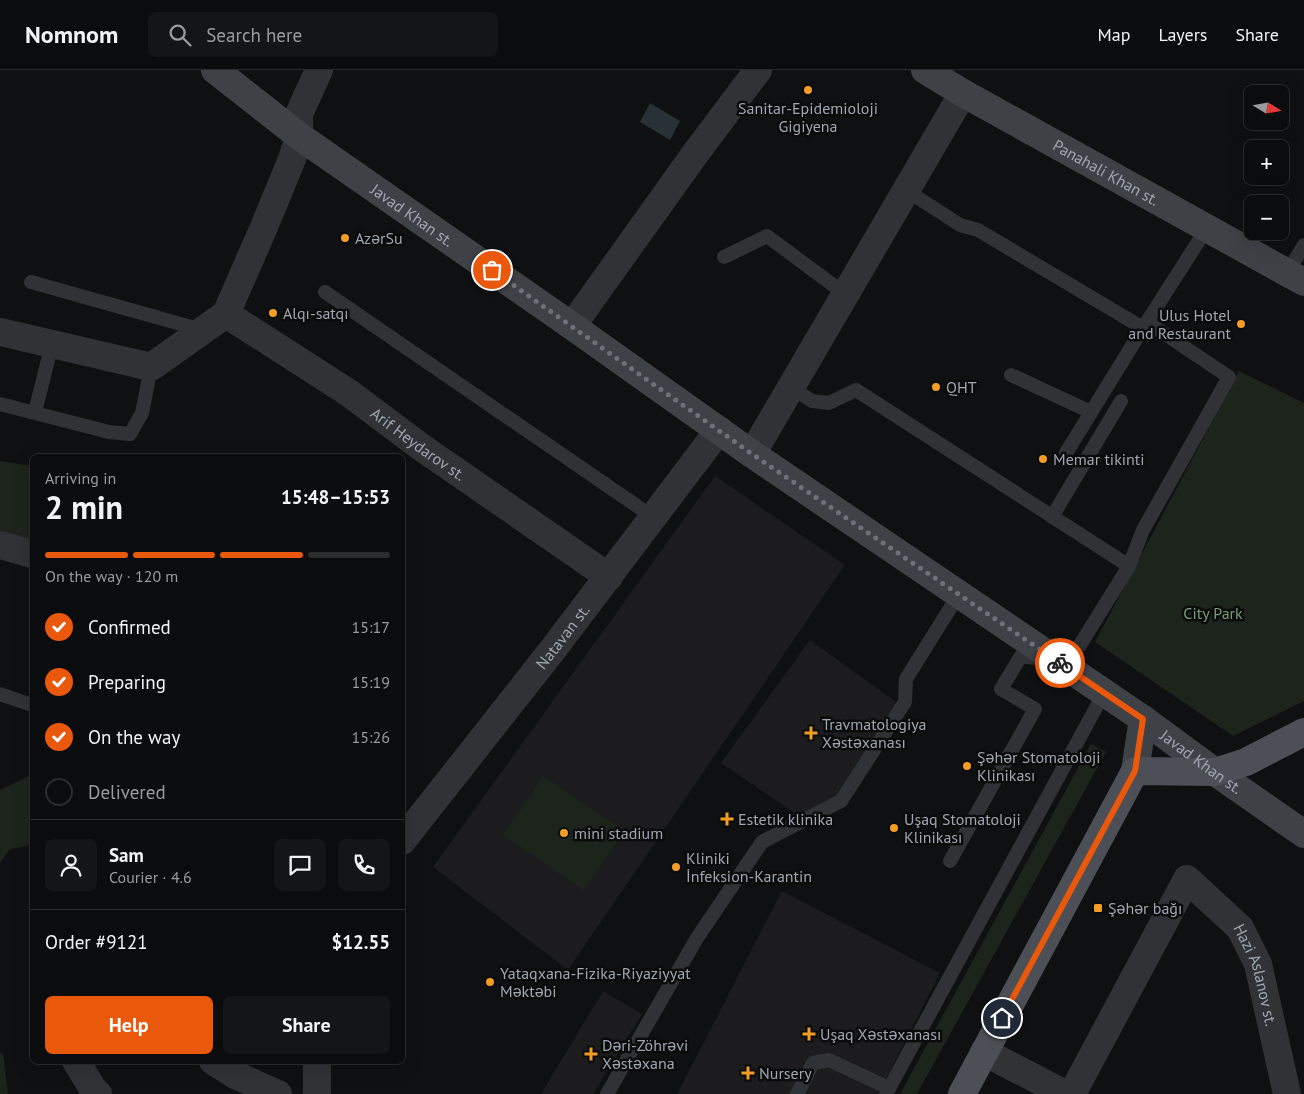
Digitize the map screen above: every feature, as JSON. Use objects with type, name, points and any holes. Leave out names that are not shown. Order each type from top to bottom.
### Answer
[{"type":"main road","points":[[962,1094],[1135,771],[1216,772],[1246,762],[1304,732]]},
{"type":"street","name":"Javad Khan st.","points":[[215,70],[300,136],[752,454],[1143,719],[1304,834]]},
{"type":"street","points":[[0,332],[150,367],[226,314],[292,159],[300,136],[299,114],[319,70]]},
{"type":"street","points":[[572,326],[758,70]]},
{"type":"street","name":"Panahali Khan st.","points":[[925,70],[963,93],[1296,277]]},
{"type":"street","points":[[752,454],[963,93]]},
{"type":"street","name":"Arif Heydarov st.","points":[[226,314],[349,393],[421,447],[609,577]]},
{"type":"street","name":"Natavan st.","points":[[405,837],[609,577],[719,430]]},
{"type":"street","points":[[0,545],[30,553]]},
{"type":"street","points":[[1135,771],[1143,719]]},
{"type":"street","name":"Hazi Aslanov st.","points":[[1072,1094],[1187,880],[1240,928],[1258,964],[1287,1094]]},
{"type":"street","points":[[984,1052],[1065,1094]]},
{"type":"street","points":[[78,1064],[98,1094]]},
{"type":"street","points":[[217,1064],[235,1076],[278,1094]]},
{"type":"street","points":[[317,1064],[317,1094]]},
{"type":"lane","points":[[906,190],[960,225],[978,230],[1145,325],[1229,377],[1143,530],[1129,566],[1080,645],[1057,661],[1021,656],[1001,689],[1035,709],[950,861]]},
{"type":"lane","points":[[1066,453],[1207,228]]},
{"type":"lane","points":[[724,257],[767,236],[845,294]]},
{"type":"lane","name":"Panahali Khan st.","points":[[1296,277],[1304,245]]},
{"type":"lane","points":[[31,282],[202,331]]},
{"type":"lane","points":[[325,292],[653,517]]},
{"type":"lane","points":[[35,412],[52,344]]},
{"type":"lane","points":[[0,404],[109,432],[130,434],[142,413],[150,367]]},
{"type":"lane","points":[[1011,375],[1091,412]]},
{"type":"lane","points":[[791,387],[812,401],[829,403],[856,390],[1129,566]]},
{"type":"lane","points":[[1052,517],[1120,401]]},
{"type":"lane","points":[[607,1094],[697,938],[762,842],[841,801],[906,702],[906,679],[959,594]]},
{"type":"lane","points":[[797,1094],[813,1063],[829,1060],[888,1091],[1104,693]]},
{"type":"lane","points":[[0,694],[30,704]]},
{"type":"shaded area","points":[[650,103],[680,121],[670,140],[640,122]]},
{"type":"shaded area","points":[[715,476],[845,565],[568,970],[433,867]]},
{"type":"shaded area","name":"Travmatologiya Xəstəxanası","points":[[810,640],[899,704],[835,797],[799,816],[721,763]]},
{"type":"shaded area","name":"Uşaq Xəstəxanası","points":[[782,891],[940,973],[878,1094],[677,1094]]},
{"type":"shaded area","name":"Dəri-Zöhrəvi Xəstəxana","points":[[603,991],[642,1014],[593,1094],[541,1094]]},
{"type":"green space","name":"City Park","points":[[1239,371],[1304,403],[1304,701],[1233,736],[1095,642]]},
{"type":"green space","points":[[0,461],[30,466],[30,540],[0,533]]},
{"type":"green space","points":[[1091,744],[1106,752],[917,1094],[900,1094]]},
{"type":"green space","points":[[30,775],[30,844],[10,849],[0,863],[0,790]]},
{"type":"green space","name":"mini stadium","points":[[543,776],[624,831],[584,890],[503,835]]},
{"type":"green space","points":[[3,1053],[8,1094],[0,1094],[0,1054]]},
{"type":"way so far","points":[[492,270],[752,454],[1060,663]]},
{"type":"place","name":"Sanitar-Epidemioloji Gigiyena","points":[[808,90]]},
{"type":"place","name":"AzərSu","points":[[345,238]]},
{"type":"place","name":"Alqı-satqı","points":[[273,313]]},
{"type":"place","name":"Ulus Hotel and Restaurant","points":[[1241,324]]},
{"type":"place","name":"QHT","points":[[936,387]]},
{"type":"place","name":"Memar tikinti","points":[[1043,459]]},
{"type":"place","name":"Travmatologiya Xəstəxanası","points":[[811,733]]},
{"type":"place","name":"Şəhər Stomatoloji Klinikası","points":[[967,766]]},
{"type":"place","name":"Estetik klinika","points":[[727,819]]},
{"type":"place","name":"Uşaq Stomatoloji Klinikası","points":[[894,828]]},
{"type":"place","name":"mini stadium","points":[[564,833]]},
{"type":"place","name":"Kliniki İnfeksion-Karantin","points":[[676,867]]},
{"type":"place","name":"Şəhər bağı","points":[[1098,908]]},
{"type":"place","name":"Yataqxana-Fizika-Riyaziyyat Məktəbi","points":[[490,982]]},
{"type":"place","name":"Uşaq Xəstəxanası","points":[[809,1034]]},
{"type":"place","name":"Dəri-Zöhrəvi Xəstəxana","points":[[591,1054]]},
{"type":"place","name":"Nursery","points":[[748,1073]]},
{"type":"route","points":[[1002,1018],[1135,771],[1143,719],[1060,663]]}]
